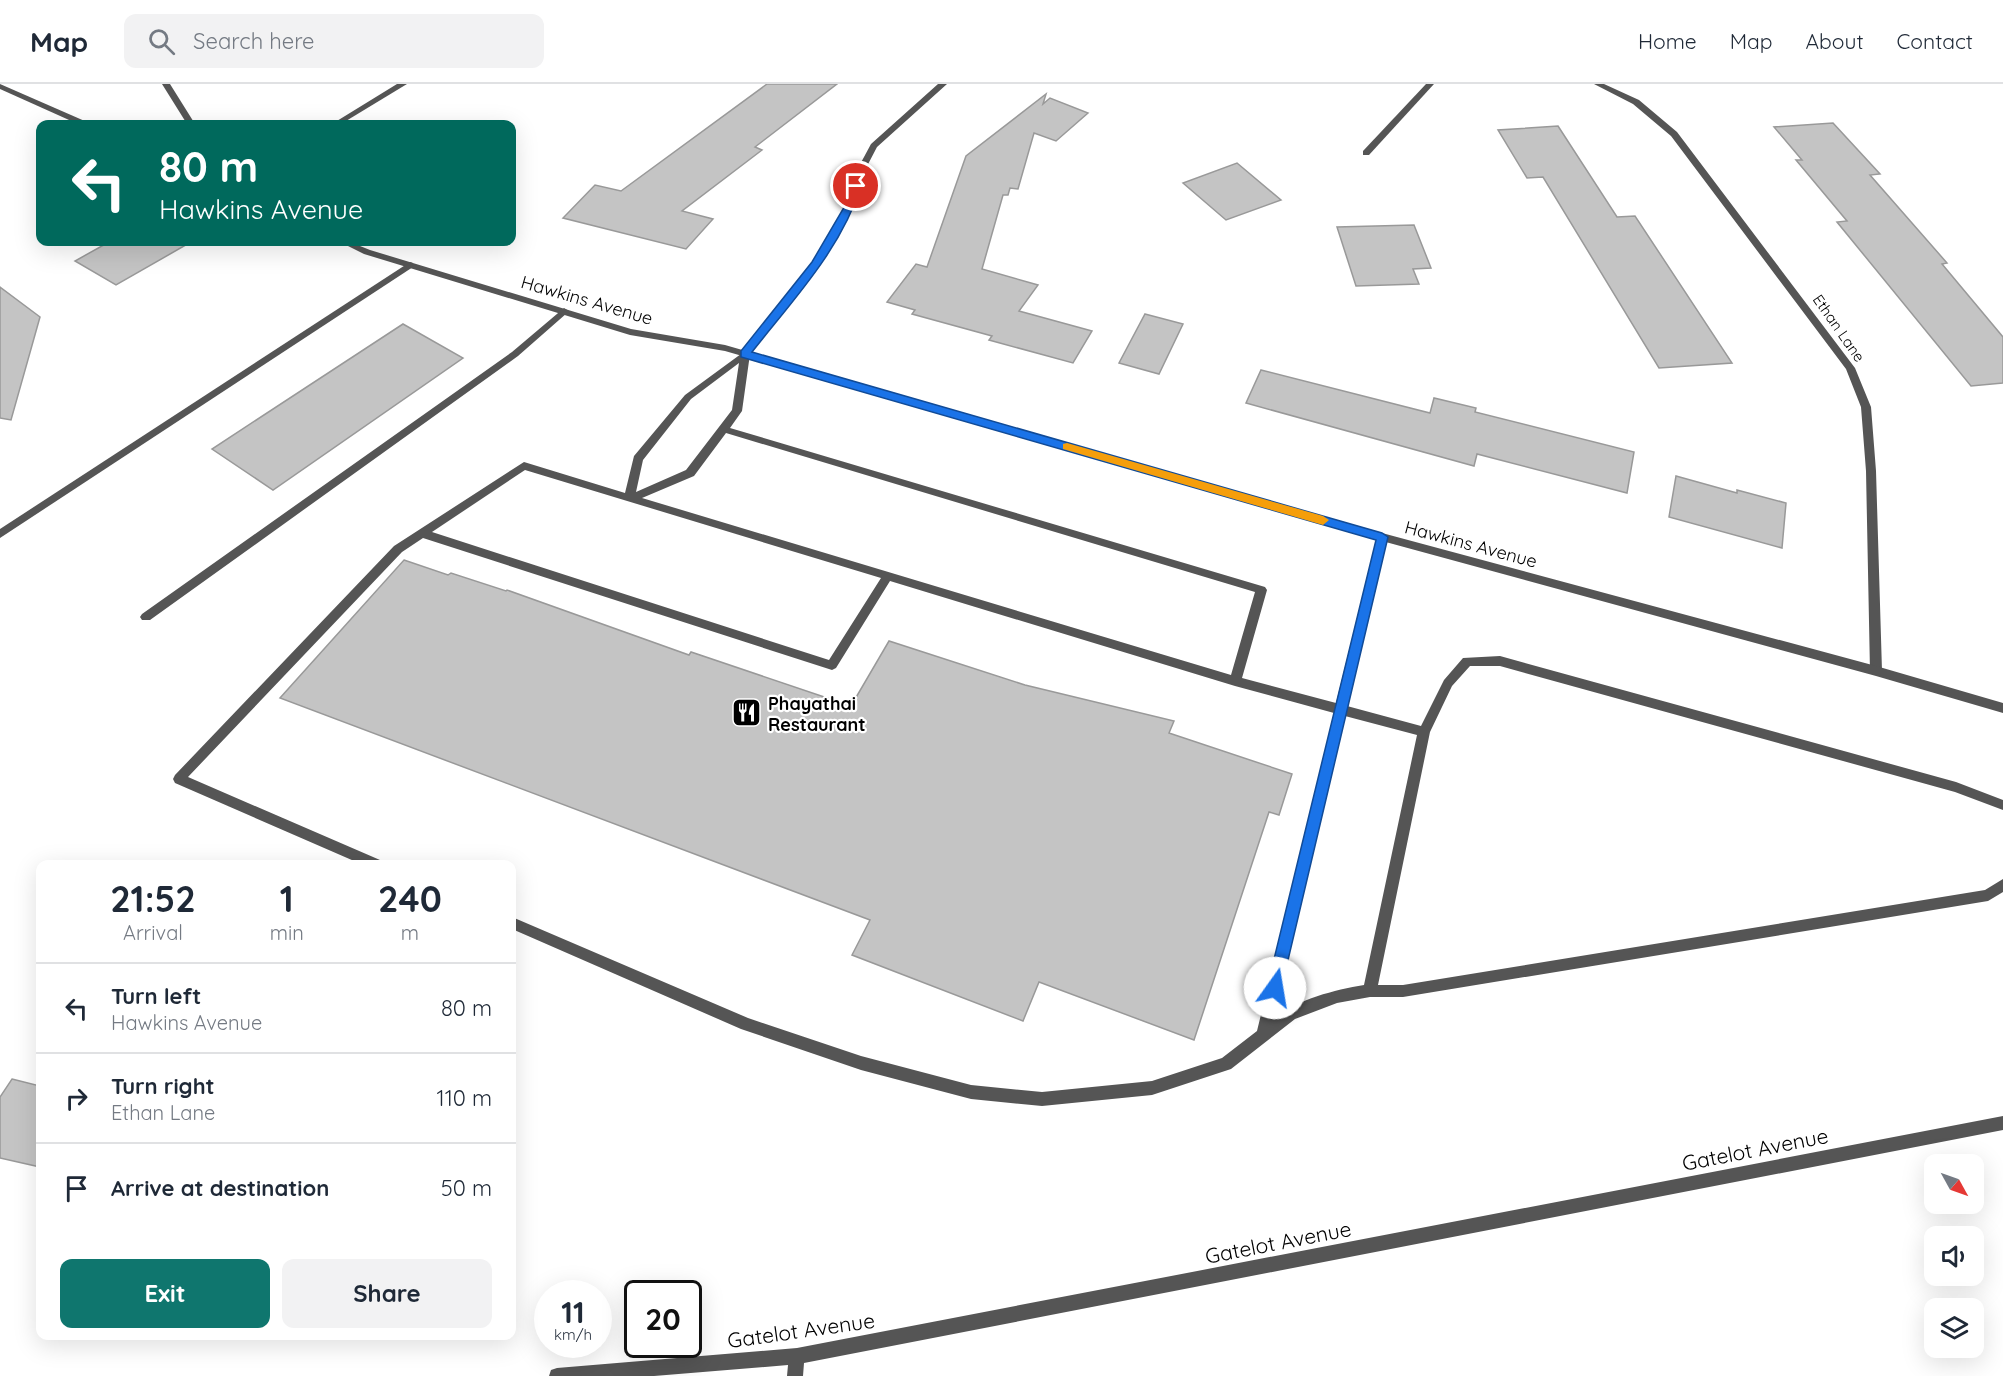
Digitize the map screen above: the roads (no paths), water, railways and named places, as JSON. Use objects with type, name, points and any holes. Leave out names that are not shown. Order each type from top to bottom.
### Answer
[{"type":"street","points":[[166,84],[188,120]]},
{"type":"street","points":[[343,120],[403,84]]},
{"type":"street","points":[[630,499],[638,459],[688,397],[745,354],[817,264],[850,204],[861,170],[874,146],[943,84]]},
{"type":"street","points":[[1366,153],[1430,84]]},
{"type":"street","name":"Ethan Lane","points":[[1598,84],[1636,102],[1674,134],[1850,368],[1866,407],[1867,418],[1871,471],[1876,671]]},
{"type":"street","points":[[0,87],[75,120]]},
{"type":"street","name":"Hawkins Avenue","points":[[353,246],[630,332],[725,348],[1382,537],[1876,671],[2003,708]]},
{"type":"street","points":[[0,534],[410,265]]},
{"type":"street","points":[[146,617],[515,354],[564,311]]},
{"type":"street","points":[[630,499],[690,473],[737,411],[745,354]]},
{"type":"street","points":[[723,429],[1261,590],[1235,681]]},
{"type":"street","points":[[366,860],[179,779],[398,549],[524,466],[1235,681],[1424,732]]},
{"type":"street","points":[[422,533],[832,665],[887,577]]},
{"type":"street","points":[[1263,1035],[1382,537]]},
{"type":"street","points":[[1370,991],[1424,732],[1448,683],[1467,661],[1500,661],[1956,787],[2003,805]]},
{"type":"street","points":[[516,925],[746,1024],[861,1064],[971,1092],[1042,1099],[1152,1088],[1226,1064],[1290,1014],[1337,996],[1370,991],[1403,991],[1988,895],[2003,885]]},
{"type":"street","name":"Gatelot Avenue","points":[[557,1376],[797,1356],[2003,1123]]},
{"type":"street","points":[[795,1376],[797,1356]]},
{"type":"place","name":"Phayathai Restaurant","points":[[747,713]]}]
